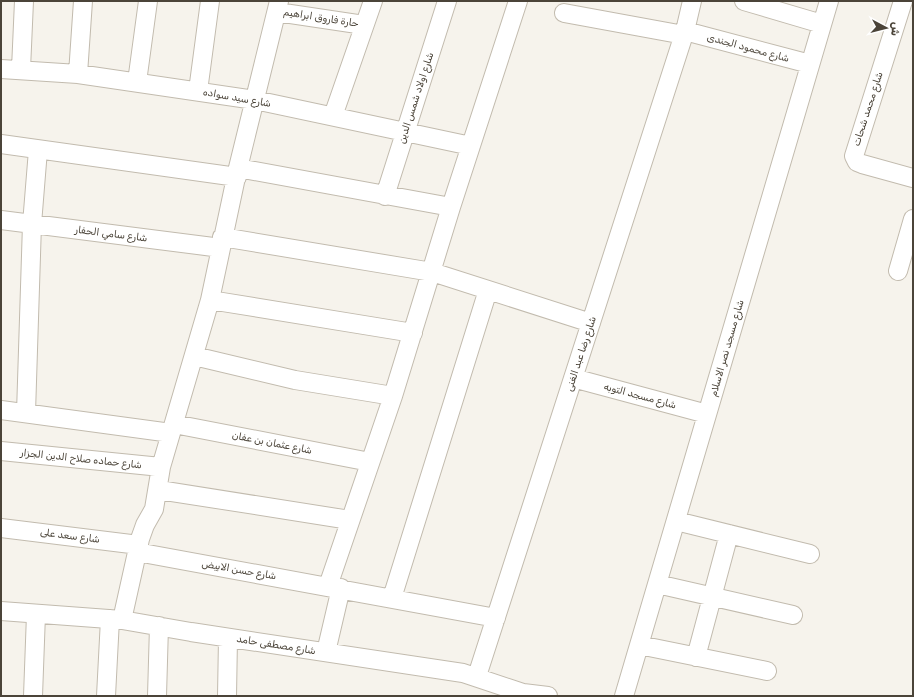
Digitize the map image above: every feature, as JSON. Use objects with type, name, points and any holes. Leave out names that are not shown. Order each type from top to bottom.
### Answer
[{"type":"street","points":[[21,69],[24,1]]},
{"type":"street","points":[[78,74],[83,1]]},
{"type":"street","points":[[137,82],[148,1]]},
{"type":"street","points":[[198,91],[210,1]]},
{"type":"street","points":[[333,116],[373,1]]},
{"type":"street","name":"شارع اولاد شمس الدين","points":[[385,196],[447,1]]},
{"type":"street","points":[[326,652],[335,587],[350,520],[393,396],[451,207],[518,1]]},
{"type":"street","name":"شارع رضا عبد الغنى","points":[[484,685],[496,618],[685,33],[692,1]]},
{"type":"street","points":[[744,1],[822,24]]},
{"type":"street","name":"شارع مسجد نصر الاسلام","points":[[624,696],[829,1]]},
{"type":"street","name":"شارع محمد شحات","points":[[903,1],[854,156],[857,162],[862,164],[913,178]]},
{"type":"street","points":[[106,696],[116,619],[145,525],[154,509],[161,467],[210,300],[237,172],[278,6]]},
{"type":"street","name":"حارة فاروق ابراهيم","points":[[278,6],[364,25]]},
{"type":"street","name":"شارع محمود الجندى","points":[[564,13],[685,33],[810,64]]},
{"type":"street","name":"شارع سيد سواده","points":[[1,69],[21,69],[78,74],[255,100],[471,146]]},
{"type":"street","points":[[1,144],[38,150],[237,172],[451,207]]},
{"type":"street","points":[[26,413],[32,224],[38,150]]},
{"type":"street","points":[[898,271],[913,219]]},
{"type":"street","name":"شارع سامي الحفار","points":[[1,220],[222,243],[432,272],[591,323]]},
{"type":"street","points":[[392,598],[488,290]]},
{"type":"street","points":[[210,300],[413,333]]},
{"type":"street","points":[[194,356],[295,380],[393,396]]},
{"type":"street","name":"شارع مسجد التوبه","points":[[573,378],[707,414]]},
{"type":"street","name":"شارع عثمان بن عفان","points":[[1,410],[173,428],[370,462]]},
{"type":"street","name":"شارع حماده صلاح الدين الجزار","points":[[1,451],[161,467]]},
{"type":"street","points":[[158,490],[350,520]]},
{"type":"street","points":[[676,521],[810,554]]},
{"type":"street","name":"شارع سعد على","points":[[1,528],[138,548]]},
{"type":"street","points":[[696,657],[730,534]]},
{"type":"street","name":"شارع حسن الابيض","points":[[138,548],[496,618]]},
{"type":"street","points":[[658,584],[793,615]]},
{"type":"street","name":"شارع مصطفى حامد","points":[[1,611],[116,619],[228,638],[326,652],[523,693],[548,696]]},
{"type":"street","points":[[33,696],[36,614]]},
{"type":"street","points":[[157,696],[159,626]]},
{"type":"street","points":[[226,696],[228,638]]},
{"type":"street","points":[[639,646],[767,671]]}]
